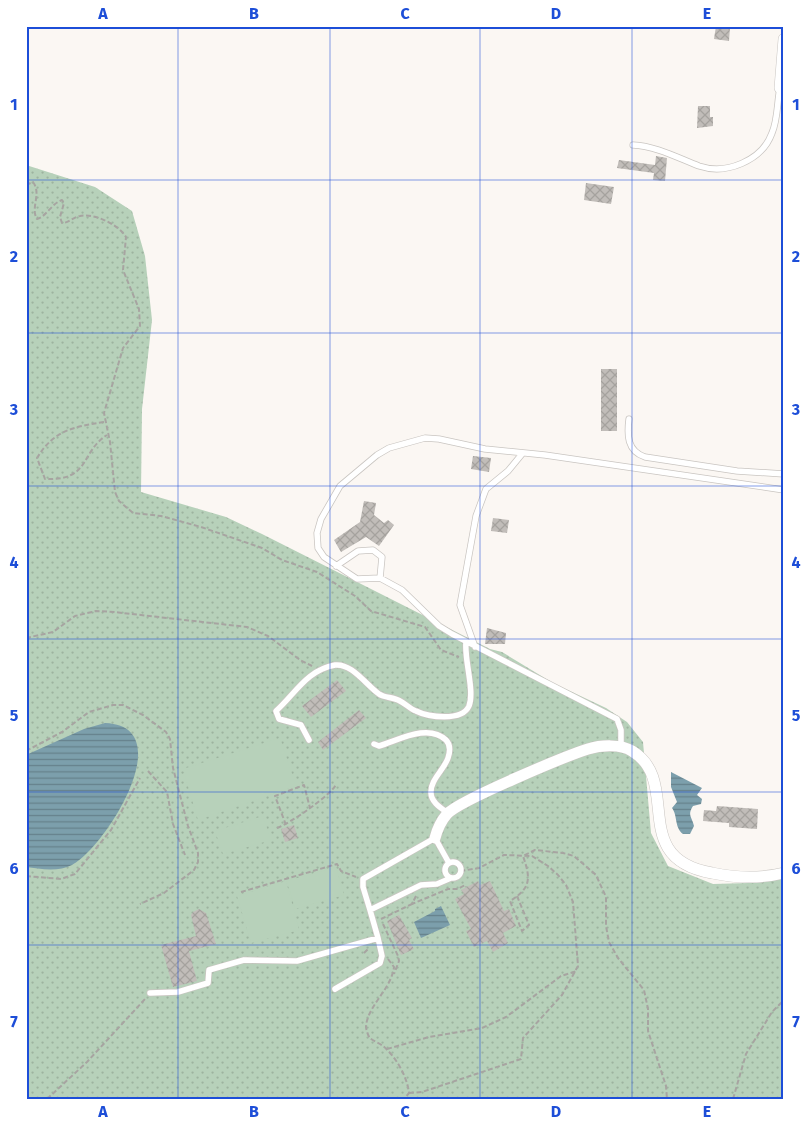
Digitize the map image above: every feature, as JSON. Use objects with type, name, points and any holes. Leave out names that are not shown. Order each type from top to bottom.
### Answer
[{"type":"street","points":[[782,88],[784,38]]},
{"type":"street","points":[[435,838],[448,813],[484,794],[588,749],[621,747],[637,754],[648,769],[655,788],[662,833],[674,857],[693,869],[739,878],[784,873]]},
{"type":"lane","points":[[633,145],[652,148],[710,168],[727,168],[737,165],[759,153],[772,135],[782,88]]},
{"type":"lane","points":[[629,419],[628,442],[640,455],[737,471],[784,474]]},
{"type":"lane","points":[[621,747],[621,730],[617,719],[475,647],[439,626],[402,590],[380,578],[357,579],[324,557],[318,548],[317,533],[321,519],[340,486],[377,455],[389,448],[425,438],[522,454],[545,455],[784,490]]},
{"type":"lane","points":[[475,647],[460,605],[476,516],[486,489],[508,472],[522,454]]},
{"type":"lane","points":[[336,566],[358,551],[373,550],[382,557],[380,578]]},
{"type":"lane","points":[[309,740],[300,725],[279,719],[276,711],[300,683],[323,669],[335,665],[343,666],[384,696],[399,700],[420,713],[450,716],[463,713],[469,707],[470,698],[465,657],[466,642]]},
{"type":"lane","points":[[374,744],[379,746],[418,733],[432,734],[446,740],[450,749],[448,759],[435,779],[430,791],[433,800],[448,813]]},
{"type":"lane","points":[[335,989],[380,963],[382,955],[363,887],[363,880],[435,838],[449,863],[458,865],[461,871],[458,877],[437,884],[421,885],[370,910]]},
{"type":"lane","points":[[449,863],[445,871],[451,878]]},
{"type":"lane","points":[[150,993],[178,992],[208,983],[209,970],[244,960],[297,961],[378,938]]},
{"type":"path","points":[[26,185],[33,182],[36,187],[34,214],[37,219],[62,200],[64,203],[60,217],[62,223],[67,223],[78,216],[90,217],[110,224],[126,237],[123,270],[139,309],[140,326],[123,348],[105,403],[104,422],[116,497],[131,511],[161,516],[262,548],[282,560],[321,574],[355,596],[371,611],[425,627],[444,652],[465,657]]},
{"type":"path","points":[[104,422],[65,430],[51,439],[36,458],[45,479],[56,479],[80,469],[100,439],[107,435]]},
{"type":"path","points":[[26,638],[53,632],[75,616],[96,611],[163,617],[252,629],[278,642],[305,663],[323,669]]},
{"type":"path","points":[[26,750],[62,732],[89,712],[113,705],[123,705],[143,715],[166,732],[170,739],[173,768],[188,826],[198,853],[198,862],[194,870],[164,893],[140,904]]},
{"type":"path","points":[[148,771],[167,792],[173,824],[185,855]]},
{"type":"path","points":[[26,876],[61,878],[75,874],[111,830],[140,778]]},
{"type":"path","points":[[278,828],[286,825],[332,792],[336,784]]},
{"type":"path","points":[[286,825],[275,796],[304,786],[310,808]]},
{"type":"path","points":[[523,856],[531,851],[544,849],[574,856],[592,870],[598,879],[606,897],[606,926],[609,942],[618,958],[636,978],[646,995],[648,1031],[666,1086],[667,1099]]},
{"type":"path","points":[[404,1099],[409,1093],[422,1092],[521,1059],[522,1038],[562,995],[576,971],[577,932],[571,895],[563,881],[548,866],[536,857],[504,855],[480,868],[461,871]]},
{"type":"path","points":[[518,896],[529,925],[522,931],[510,902],[524,890],[529,876],[523,856]]},
{"type":"path","points":[[241,892],[337,864],[341,871],[363,880]]},
{"type":"path","points":[[412,904],[421,885]]},
{"type":"path","points":[[409,1093],[401,1069],[387,1049],[370,1038],[366,1028],[369,1016],[398,966],[398,956],[381,919],[448,889],[458,889],[464,885],[466,887]]},
{"type":"path","points":[[382,955],[392,962],[392,976]]},
{"type":"path","points":[[387,1049],[428,1036],[487,1026],[506,1017],[561,976],[576,971]]},
{"type":"path","points":[[47,1099],[87,1062],[150,993]]},
{"type":"path","points":[[733,1099],[746,1054],[772,1012],[784,1000]]},
{"type":"green space","points":[[26,165],[95,187],[132,211],[145,256],[152,320],[142,409],[141,492],[226,517],[490,649],[502,652],[553,683],[606,708],[627,722],[643,742],[651,833],[668,866],[713,884],[748,883],[784,876],[784,1099],[26,1099]]},
{"type":"green space","points":[[280,738],[296,786],[198,820],[183,769]]},
{"type":"green space","points":[[263,816],[271,840],[223,854],[215,831]]},
{"type":"green space","points":[[336,867],[344,895],[295,909],[287,881]]},
{"type":"green space","points":[[286,881],[299,930],[251,943],[237,896]]},
{"type":"water","points":[[105,723],[127,729],[137,744],[137,765],[130,789],[117,813],[102,836],[86,854],[72,865],[55,869],[26,867],[26,755],[84,729]]},
{"type":"water","points":[[671,772],[702,788],[697,795],[702,799],[701,804],[693,806],[690,812],[694,826],[690,834],[683,834],[677,825],[672,808],[677,802],[671,787]]},
{"type":"water","points":[[441,906],[450,925],[421,938],[414,922]]},
{"type":"building","points":[[716,26],[730,28],[729,41],[714,39]]},
{"type":"building","points":[[698,106],[710,106],[710,117],[713,117],[713,126],[697,128]]},
{"type":"building","points":[[656,156],[667,158],[665,181],[653,180],[654,173],[617,168],[619,160],[655,165]]},
{"type":"building","points":[[586,183],[614,187],[611,204],[584,200]]},
{"type":"building","points":[[601,369],[617,369],[617,431],[601,431]]},
{"type":"building","points":[[473,456],[491,458],[489,472],[471,469]]},
{"type":"building","points":[[364,501],[376,503],[374,515],[384,523],[388,520],[394,525],[379,546],[366,537],[341,552],[334,540],[360,522]]},
{"type":"building","points":[[493,518],[509,520],[507,533],[491,531]]},
{"type":"building","points":[[487,628],[506,633],[505,644],[485,644]]},
{"type":"building","points":[[337,680],[346,691],[311,717],[302,706]]},
{"type":"building","points":[[359,710],[366,718],[323,750],[318,742]]},
{"type":"building","points":[[717,806],[758,809],[757,829],[729,827],[729,823],[703,821],[704,810],[716,811]]},
{"type":"building","points":[[294,825],[298,838],[285,842],[281,829]]},
{"type":"building","points":[[478,881],[480,885],[490,881],[504,911],[509,909],[516,926],[503,933],[508,943],[493,952],[487,941],[474,947],[466,931],[471,929],[455,899],[464,894],[461,890]]},
{"type":"building","points":[[199,909],[206,913],[216,944],[189,951],[197,981],[173,987],[161,945],[196,936],[191,915]]},
{"type":"building","points":[[399,915],[412,938],[409,940],[414,949],[401,955],[387,921]]}]
